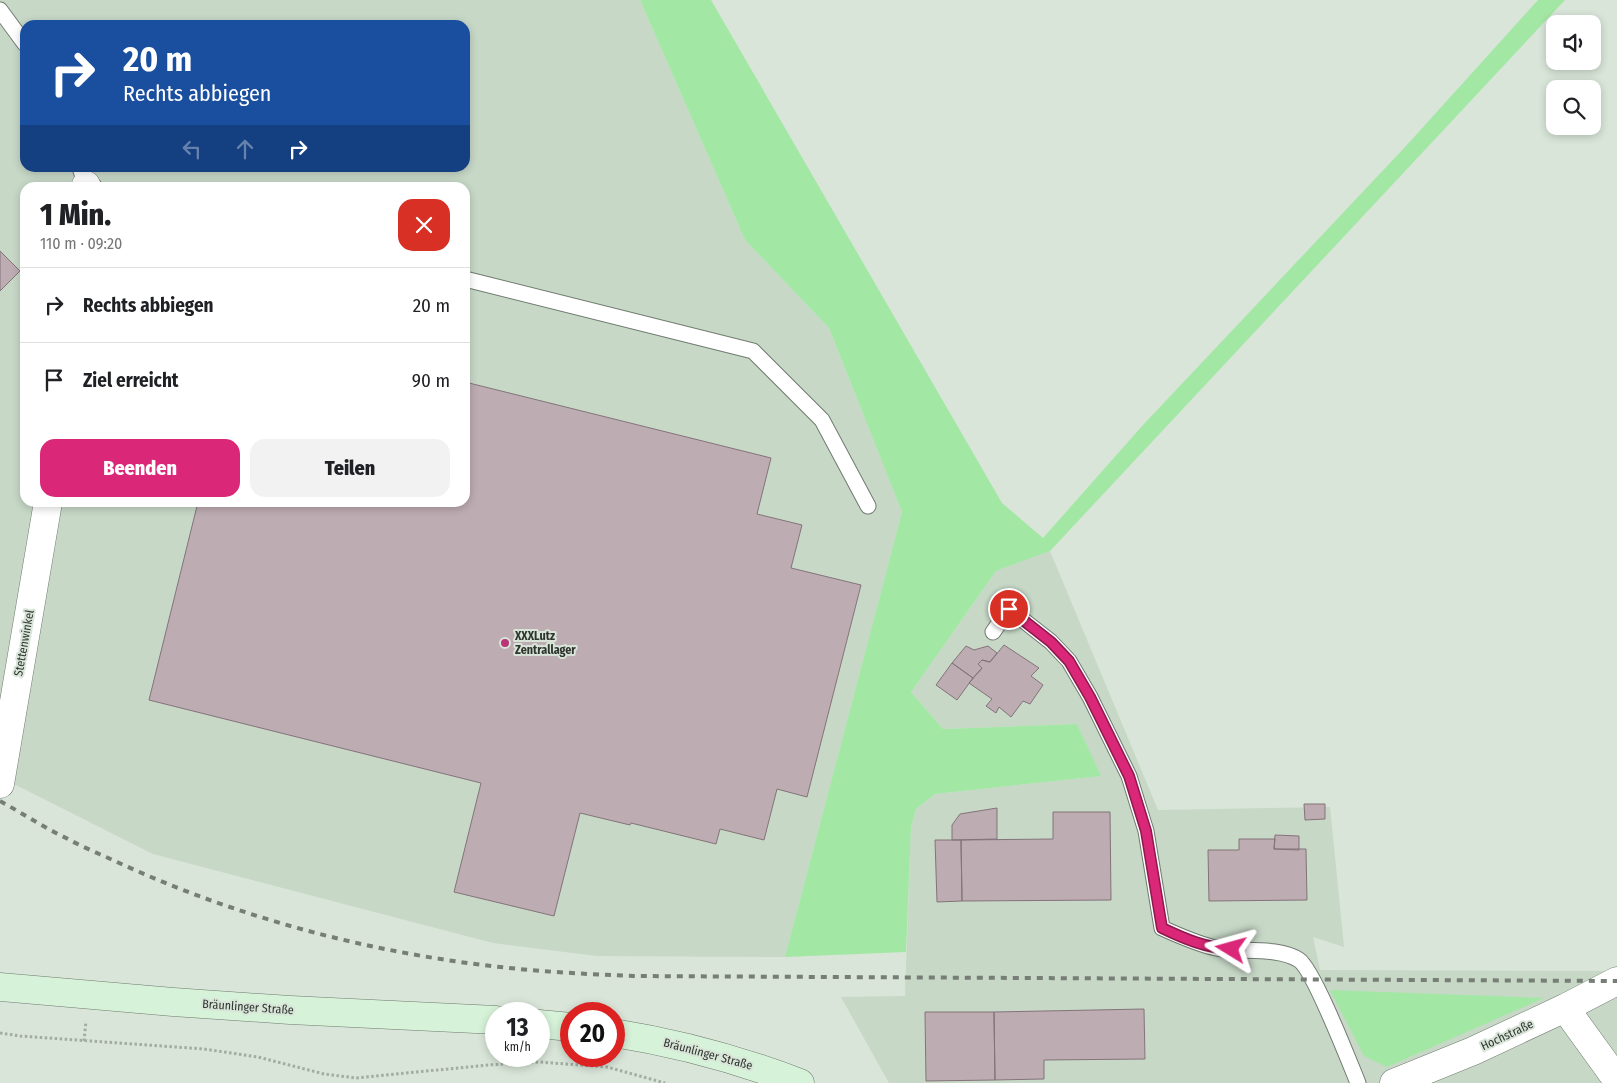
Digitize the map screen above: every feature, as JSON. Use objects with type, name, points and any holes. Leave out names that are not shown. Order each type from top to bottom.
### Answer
[{"type":"main road","name":"Bräunlinger Straße","points":[[0,987],[290,1010],[485,1019]]},
{"type":"main road","name":"Bräunlinger Straße","points":[[625,1035],[704,1052],[769,1071],[800,1083]]},
{"type":"street","name":"Stettenwinkel","points":[[0,784],[3,748],[47,507]]},
{"type":"street","name":"Hochstraße","points":[[1394,1083],[1473,1050],[1565,1008],[1617,981]]},
{"type":"street","points":[[1565,1008],[1616,1077]]},
{"type":"lane","points":[[0,10],[20,37]]},
{"type":"lane","points":[[470,280],[753,350],[822,420],[868,506]]},
{"type":"lane","points":[[993,632],[1009,609],[1051,642],[1069,661],[1090,697],[1129,776],[1138,803],[1146,831],[1162,928],[1186,939],[1217,948],[1260,950],[1280,953],[1299,960],[1313,980],[1358,1083]]},
{"type":"path","points":[[0,1033],[204,1049],[258,1057],[324,1074],[356,1078],[539,1062],[607,1067],[665,1083]]},
{"type":"shaded area","points":[[0,0],[640,0],[745,240],[829,328],[902,512],[785,957],[597,956],[493,943],[153,854],[0,777]]},
{"type":"shaded area","points":[[1050,551],[1158,810],[1330,807],[1344,947],[1313,937],[1320,970],[1617,971],[1617,1083],[889,1083],[841,997],[905,996],[911,827],[916,809],[935,794],[1100,776],[1077,724],[943,729],[911,692],[996,571]]},
{"type":"green space","points":[[640,0],[711,0],[1002,503],[1043,538],[1143,425],[1406,146],[1538,0],[1565,0],[1551,15],[1546,15],[1546,20],[1050,551],[996,571],[911,692],[943,729],[1077,724],[1101,776],[935,794],[916,809],[911,827],[906,952],[785,957],[902,512],[829,328],[745,240]]},
{"type":"green space","points":[[1330,990],[1544,998],[1387,1067],[1364,1056]]},
{"type":"building","points":[[0,251],[20,271],[0,291]]},
{"type":"building","name":"XXXLutz Zentrallager","points":[[470,383],[771,458],[757,514],[802,525],[791,568],[861,585],[807,797],[777,789],[764,840],[720,829],[716,844],[631,823],[630,825],[580,813],[554,916],[454,892],[481,783],[149,700],[197,507],[470,507]]},
{"type":"building","points":[[1004,645],[1039,668],[1031,676],[1043,685],[1030,704],[1023,701],[1011,717],[999,707],[996,713],[986,706],[992,699],[969,683],[982,668],[978,664],[982,660],[990,662]]},
{"type":"building","points":[[966,646],[974,650],[988,646],[997,653],[990,662],[982,660],[978,664],[982,668],[973,678],[952,663]]},
{"type":"building","points":[[952,663],[973,678],[957,700],[936,685]]},
{"type":"building","points":[[1304,804],[1325,804],[1325,819],[1305,820]]},
{"type":"building","points":[[997,808],[997,839],[952,840],[952,825],[960,814]]},
{"type":"building","points":[[1053,812],[1110,812],[1111,900],[962,901],[961,840],[1053,839]]},
{"type":"building","points":[[1275,835],[1299,836],[1299,850],[1274,849]]},
{"type":"building","points":[[1239,839],[1275,839],[1274,849],[1306,849],[1307,900],[1209,901],[1208,850],[1239,850]]},
{"type":"building","points":[[935,840],[961,840],[962,901],[937,902]]},
{"type":"building","points":[[1144,1009],[1145,1059],[1044,1060],[1044,1079],[995,1080],[994,1012]]},
{"type":"building","points":[[925,1012],[994,1012],[995,1080],[926,1081]]},
{"type":"railway","points":[[0,801],[78,844],[203,898],[292,926],[383,949],[495,966],[554,972],[633,976],[1617,981]]},
{"type":"place","name":"XXXLutz Zentrallager","points":[[505,643]]},
{"type":"route","points":[[1009,609],[1051,642],[1069,661],[1090,697],[1129,776],[1146,831],[1162,928],[1186,939],[1217,948],[1231,949]]}]
